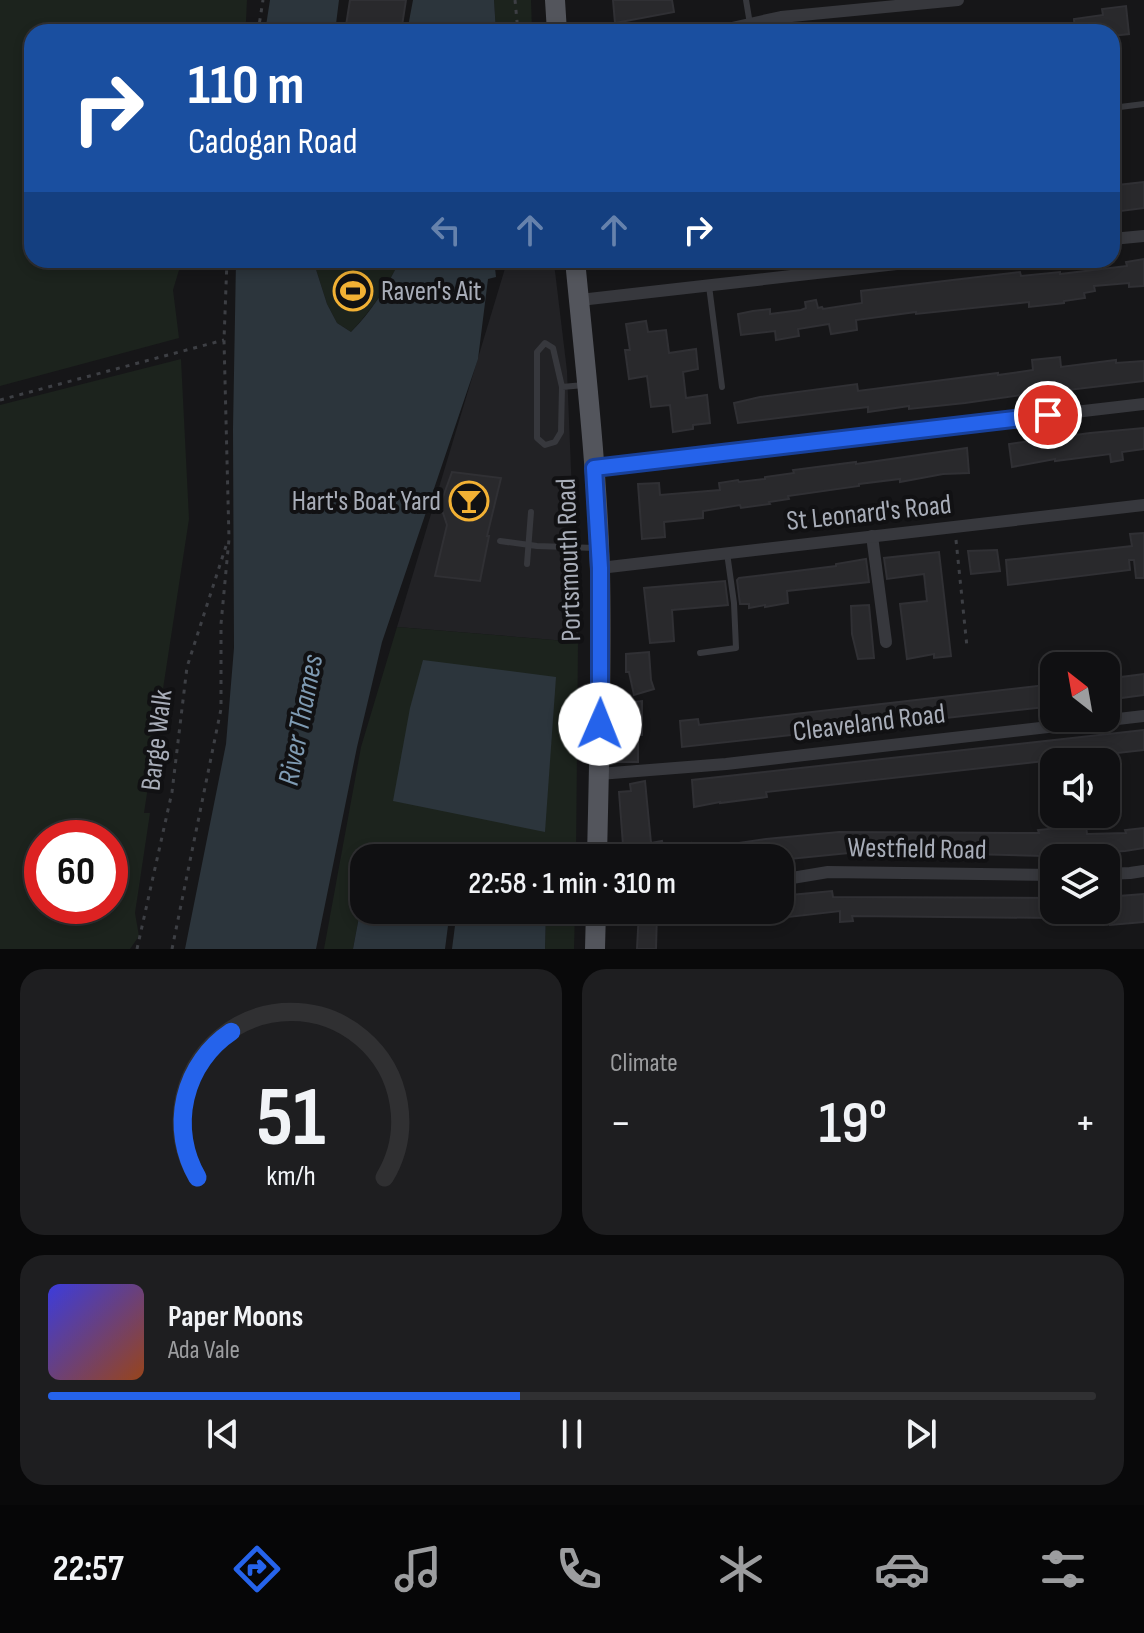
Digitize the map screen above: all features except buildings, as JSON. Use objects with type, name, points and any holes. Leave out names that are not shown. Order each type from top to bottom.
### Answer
[{"type":"main road","points":[[555,0],[556,24]]},
{"type":"main road","name":"Portsmouth Road","points":[[576,268],[588,385],[599,558],[601,674],[597,844]]},
{"type":"main road","points":[[595,949],[596,924]]},
{"type":"street","points":[[750,24],[781,17],[958,0]]},
{"type":"street","points":[[1120,238],[1144,236]]},
{"type":"street","points":[[580,300],[863,268]]},
{"type":"street","points":[[594,468],[1144,404]]},
{"type":"street","name":"St Leonard's Road","points":[[599,558],[727,553],[1144,505]]},
{"type":"street","points":[[872,536],[886,642]]},
{"type":"street","name":"Cleaveland Road","points":[[599,774],[726,764],[1144,716]]},
{"type":"street","points":[[1120,873],[1144,871]]},
{"type":"street","name":"Westfield Road","points":[[794,878],[828,872],[1040,875]]},
{"type":"lane","points":[[746,0],[750,24]]},
{"type":"lane","points":[[1120,107],[1144,104]]},
{"type":"lane","points":[[709,286],[722,387]]},
{"type":"lane","points":[[545,343],[553,348],[562,387],[561,432],[555,442],[545,445],[537,438],[537,352],[545,343]]},
{"type":"lane","points":[[562,387],[588,385]]},
{"type":"lane","points":[[527,564],[531,512]]},
{"type":"lane","points":[[500,541],[599,558]]},
{"type":"lane","points":[[700,653],[736,648],[727,553]]},
{"type":"path","points":[[259,24],[263,0]]},
{"type":"path","points":[[515,0],[517,24]]},
{"type":"path","name":"Barge Walk","points":[[172,949],[221,709],[221,624],[229,539],[224,340],[227,268]]},
{"type":"path","points":[[0,400],[224,340]]},
{"type":"path","points":[[955,527],[967,647]]},
{"type":"path","name":"Barge Walk","points":[[137,949],[172,792],[187,667],[229,539]]},
{"type":"shaded area","points":[[0,0],[247,0],[245,24],[24,24],[24,268],[180,268],[173,290],[179,338],[0,386]]},
{"type":"shaded area","points":[[494,0],[531,0],[532,24],[496,24]]},
{"type":"shaded area","name":"Raven's Ait","points":[[316,268],[396,268],[378,298],[351,332],[337,323],[327,304]]},
{"type":"shaded area","points":[[505,268],[555,268],[567,371],[578,642],[397,627]]},
{"type":"shaded area","points":[[181,359],[189,519],[144,813],[150,813],[135,913],[139,936],[130,949],[0,949],[0,405]]},
{"type":"shaded area","points":[[397,627],[578,642],[576,844],[350,844],[350,924],[358,924],[353,949],[324,949],[361,747]]},
{"type":"shaded area","points":[[546,924],[575,924],[574,949],[545,949]]},
{"type":"water","points":[[270,0],[339,0],[336,24],[266,24]]},
{"type":"water","points":[[413,0],[494,0],[496,24],[408,24]]},
{"type":"water","name":"River Thames","points":[[236,268],[316,268],[327,304],[337,323],[351,332],[366,316],[396,268],[495,268],[496,277],[488,279],[478,359],[382,642],[316,949],[185,949],[226,744],[234,648]]},
{"type":"water","points":[[423,660],[556,677],[545,832],[393,801],[410,708]]},
{"type":"water","points":[[358,924],[448,924],[445,949],[353,949]]},
{"type":"water","points":[[455,924],[546,924],[545,949],[452,949]]},
{"type":"place","name":"Raven's Ait","points":[[353,291]]},
{"type":"place","name":"Hart's Boat Yard","points":[[469,501]]},
{"type":"route","points":[[600,724],[600,568],[594,468],[1048,415]]}]
